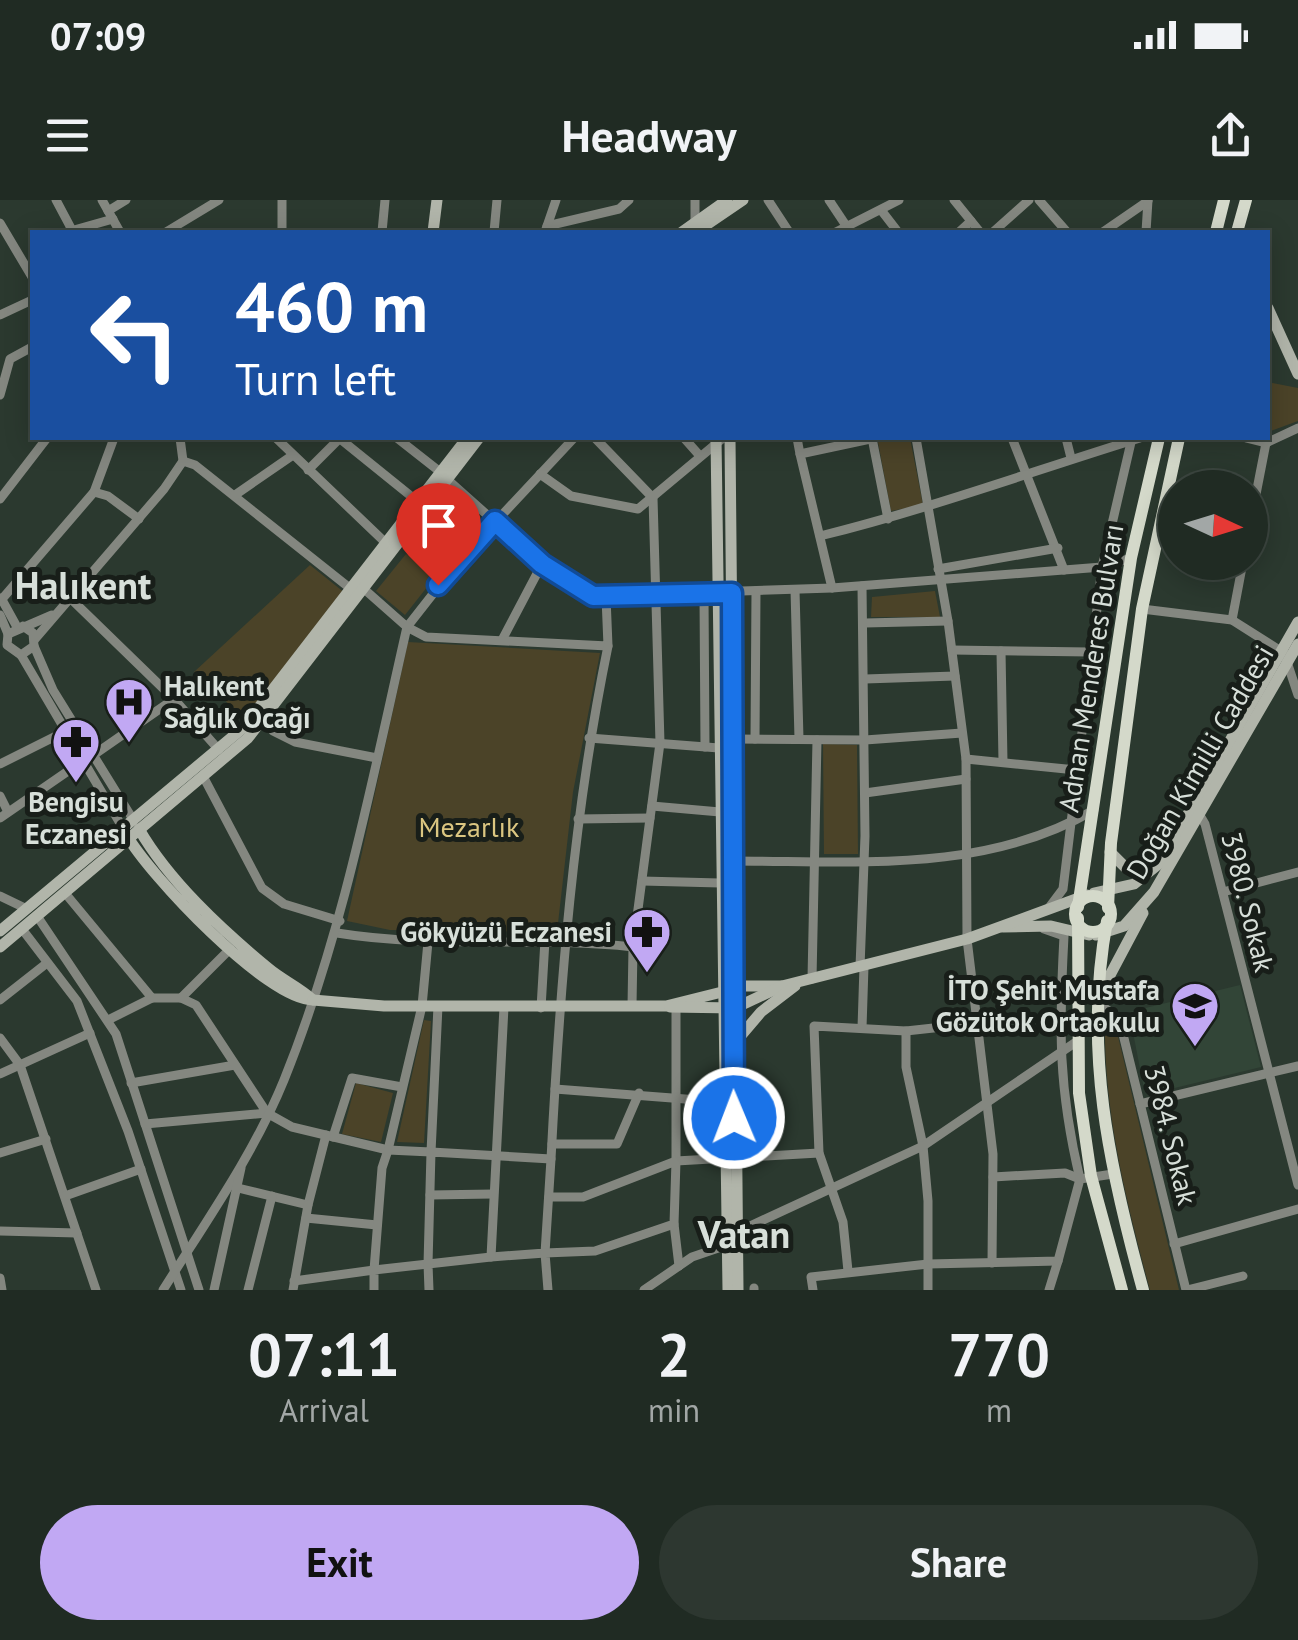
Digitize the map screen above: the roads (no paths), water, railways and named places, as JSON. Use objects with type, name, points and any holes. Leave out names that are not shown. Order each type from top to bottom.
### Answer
[{"type":"main road","points":[[1220,230],[1224,200]]},
{"type":"main road","points":[[1238,230],[1246,200]]},
{"type":"main road","name":"Adnan Menderes Bulvarı","points":[[1143,1290],[1113,1174],[1101,1101],[1092,914],[1094,810],[1132,558],[1159,440]]},
{"type":"main road","name":"Adnan Menderes Bulvarı","points":[[1122,1290],[1086,1178],[1076,1042],[1092,914],[1110,852],[1142,608],[1179,440]]},
{"type":"street","points":[[56,200],[69,230]]},
{"type":"street","points":[[102,200],[119,230]]},
{"type":"street","points":[[72,230],[110,215],[126,200]]},
{"type":"street","points":[[282,200],[282,230]]},
{"type":"street","points":[[382,230],[385,200]]},
{"type":"street","points":[[434,230],[437,200]]},
{"type":"street","points":[[494,230],[498,200]]},
{"type":"street","points":[[546,229],[556,200]]},
{"type":"street","points":[[546,229],[618,209],[628,200]]},
{"type":"street","points":[[696,200],[700,227]]},
{"type":"street","points":[[700,227],[727,200]]},
{"type":"street","points":[[700,227],[743,200]]},
{"type":"street","points":[[768,200],[788,230]]},
{"type":"street","points":[[829,200],[847,227]]},
{"type":"street","points":[[954,200],[978,230]]},
{"type":"street","points":[[995,230],[1029,200]]},
{"type":"street","points":[[1039,200],[1065,230]]},
{"type":"street","points":[[840,230],[894,201]]},
{"type":"street","points":[[1105,230],[1131,204],[1148,201],[1146,230]]},
{"type":"street","points":[[169,230],[213,202]]},
{"type":"street","points":[[880,210],[896,230]]},
{"type":"street","points":[[961,230],[970,220]]},
{"type":"street","points":[[0,223],[30,274]]},
{"type":"street","points":[[0,315],[30,301]]},
{"type":"street","points":[[1270,312],[1298,374]]},
{"type":"street","points":[[0,395],[10,359],[30,348]]},
{"type":"street","points":[[1256,440],[1266,442],[1298,428]]},
{"type":"street","points":[[0,500],[45,440]]},
{"type":"street","points":[[113,440],[94,492],[1,597],[34,643],[53,690],[95,754],[132,831],[270,970],[313,1000]]},
{"type":"street","points":[[0,656],[18,655],[34,643],[54,614],[139,519],[183,461],[180,440]]},
{"type":"street","points":[[278,440],[390,547]]},
{"type":"street","points":[[308,470],[337,440]]},
{"type":"street","points":[[341,440],[417,501]]},
{"type":"street","points":[[399,440],[542,564],[582,592],[606,596],[862,586],[1058,548]]},
{"type":"street","points":[[409,448],[416,440]]},
{"type":"street","points":[[32,913],[204,778],[266,718],[465,440]]},
{"type":"street","points":[[390,547],[417,501],[477,440]]},
{"type":"street","points":[[162,1290],[267,1113],[313,1000],[337,933],[407,627],[417,609],[572,440]]},
{"type":"street","points":[[597,440],[653,498],[660,744],[633,947],[632,1006]]},
{"type":"street","points":[[686,440],[700,456]]},
{"type":"street","points":[[540,474],[571,496],[638,509],[719,440]]},
{"type":"street","points":[[721,440],[733,739],[728,990]]},
{"type":"street","points":[[796,440],[832,588]]},
{"type":"street","points":[[800,454],[855,440]]},
{"type":"street","points":[[873,440],[888,519]]},
{"type":"street","points":[[916,440],[948,621],[966,759],[968,939],[994,1177],[992,1263]]},
{"type":"street","points":[[1013,440],[1064,570]]},
{"type":"street","points":[[1066,440],[1070,458]]},
{"type":"street","points":[[820,536],[928,508],[1128,440]]},
{"type":"street","points":[[1048,909],[1063,890],[1102,567],[1134,440]]},
{"type":"street","points":[[1261,470],[1266,442]]},
{"type":"street","points":[[235,496],[293,455]]},
{"type":"street","points":[[183,461],[195,465],[407,627],[426,637],[608,646]]},
{"type":"street","points":[[94,492],[108,496],[139,519]]},
{"type":"street","points":[[939,574],[1102,567],[1132,558]]},
{"type":"street","points":[[502,640],[542,564]]},
{"type":"street","points":[[1232,620],[1240,580]]},
{"type":"street","points":[[862,586],[862,1028]]},
{"type":"street","points":[[795,590],[799,740]]},
{"type":"street","points":[[755,739],[756,591]]},
{"type":"street","points":[[712,747],[726,593]]},
{"type":"street","points":[[704,595],[733,1045],[730,1156],[738,1290]]},
{"type":"street","points":[[548,1290],[545,1254],[559,1008],[578,819],[589,738],[608,646],[606,596]]},
{"type":"street","points":[[69,598],[174,699],[219,750]]},
{"type":"street","points":[[0,947],[8,926],[65,894],[219,750],[347,604]]},
{"type":"street","points":[[1142,608],[1232,620],[1285,656],[1298,695]]},
{"type":"street","points":[[5,639],[20,626],[54,614]]},
{"type":"street","points":[[0,615],[5,639],[132,831],[230,948],[265,980],[296,1000],[422,1006],[729,1009],[782,986],[968,939],[1048,909],[1092,914]]},
{"type":"street","points":[[865,623],[948,621]]},
{"type":"street","name":"Doğan Kimilli Caddesi","points":[[1092,914],[1124,926],[1154,892],[1285,656],[1298,622]]},
{"type":"street","name":"Doğan Kimilli Caddesi","points":[[1285,656],[1298,644]]},
{"type":"street","points":[[952,650],[1090,652]]},
{"type":"street","points":[[1000,651],[1003,762]]},
{"type":"street","points":[[865,679],[956,676]]},
{"type":"street","points":[[95,754],[174,699]]},
{"type":"street","points":[[272,731],[294,742],[377,758]]},
{"type":"street","points":[[0,764],[64,732]]},
{"type":"street","points":[[733,739],[865,740],[962,733]]},
{"type":"street","points":[[589,738],[712,747]]},
{"type":"street","points":[[733,1045],[761,1012],[806,980],[818,861],[817,740]]},
{"type":"street","points":[[966,759],[1076,770]]},
{"type":"street","points":[[0,796],[4,815],[84,760]]},
{"type":"street","points":[[204,778],[262,888],[284,904],[340,921]]},
{"type":"street","points":[[865,794],[966,780]]},
{"type":"street","points":[[652,806],[720,812]]},
{"type":"street","points":[[733,861],[966,858],[1070,824],[1094,810]]},
{"type":"street","name":"Doğan Kimilli Caddesi","points":[[1092,914],[1160,863],[1197,811]]},
{"type":"street","name":"3980. Sokak","points":[[1197,811],[1222,892],[1298,1185]]},
{"type":"street","points":[[578,819],[650,818]]},
{"type":"street","points":[[1110,852],[1130,868],[1160,863]]},
{"type":"street","points":[[1222,892],[1298,872]]},
{"type":"street","points":[[642,881],[720,882]]},
{"type":"street","points":[[1096,1002],[1154,892]]},
{"type":"street","points":[[65,894],[152,998]]},
{"type":"street","points":[[0,896],[32,913],[108,1020],[199,1290]]},
{"type":"street","points":[[998,927],[1036,926],[1092,914]]},
{"type":"street","points":[[8,926],[48,963],[77,1001],[181,1290]]},
{"type":"street","points":[[1036,926],[1064,936],[1058,1054],[1064,1112],[1086,1178],[1049,1290]]},
{"type":"street","points":[[337,933],[428,942],[565,940],[633,947]]},
{"type":"street","points":[[541,1008],[545,940]]},
{"type":"street","points":[[374,1290],[382,1168],[422,1006],[428,942]]},
{"type":"street","points":[[180,998],[230,948]]},
{"type":"street","points":[[0,1000],[48,963]]},
{"type":"street","points":[[671,1007],[728,990],[782,986]]},
{"type":"street","points":[[108,1020],[152,998],[180,998],[196,1005],[267,1113],[292,1127],[388,1150],[551,1159]]},
{"type":"street","name":"3984. Sokak","points":[[1096,1002],[1119,1018],[1186,1290]]},
{"type":"street","points":[[428,1290],[438,1006]]},
{"type":"street","points":[[491,1257],[504,1007]]},
{"type":"street","points":[[671,1007],[674,1224],[679,1266]]},
{"type":"street","points":[[729,1009],[724,1102],[730,1156]]},
{"type":"street","points":[[848,1271],[843,1222],[819,1153],[814,1026],[906,1032],[979,1023]]},
{"type":"street","points":[[906,1032],[906,1067],[923,1146],[928,1290]]},
{"type":"street","points":[[0,1074],[90,1034]]},
{"type":"street","points":[[0,1038],[20,1065],[96,1290]]},
{"type":"street","points":[[644,1290],[732,1238],[923,1146],[1076,1042]]},
{"type":"street","points":[[131,1083],[235,1065]]},
{"type":"street","points":[[1140,1104],[1298,1066]]},
{"type":"street","points":[[402,1087],[352,1078],[308,1205],[294,1286],[374,1270],[595,1251],[674,1224]]},
{"type":"street","points":[[555,1089],[724,1102]]},
{"type":"street","points":[[552,1144],[617,1144],[639,1094]]},
{"type":"street","points":[[145,1124],[267,1113]]},
{"type":"street","points":[[0,1153],[46,1139]]},
{"type":"street","points":[[549,1198],[583,1197],[676,1161],[819,1153]]},
{"type":"street","points":[[214,1290],[242,1160]]},
{"type":"street","points":[[65,1196],[140,1168]]},
{"type":"street","points":[[994,1177],[1065,1173],[1086,1178],[1113,1174]]},
{"type":"street","points":[[238,1188],[308,1205]]},
{"type":"street","points":[[430,1195],[492,1194]]},
{"type":"street","points":[[248,1290],[272,1196]]},
{"type":"street","points":[[1174,1244],[1298,1209]]},
{"type":"street","points":[[306,1218],[378,1225]]},
{"type":"street","points":[[0,1231],[77,1233]]},
{"type":"street","points":[[728,1290],[732,1238]]},
{"type":"street","points":[[813,1290],[811,1277],[848,1271],[928,1264],[1058,1261]]},
{"type":"street","points":[[1186,1290],[1243,1276]]},
{"type":"street","points":[[0,1278],[2,1290]]},
{"type":"place","name":"Halıkent Sağlık Ocağı","points":[[129,744]]},
{"type":"place","name":"Bengisu Eczanesi","points":[[76,784]]},
{"type":"place","name":"Gökyüzü Eczanesi","points":[[647,974]]},
{"type":"place","name":"İTO Şehit Mustafa Gözütok Ortaokulu","points":[[1195,1048]]},
{"type":"district","name":"Halıkent","points":[[83,586]]},
{"type":"district","name":"Vatan","points":[[744,1235]]},
{"type":"park label","name":"Mezarlık","points":[[469,827]]}]
